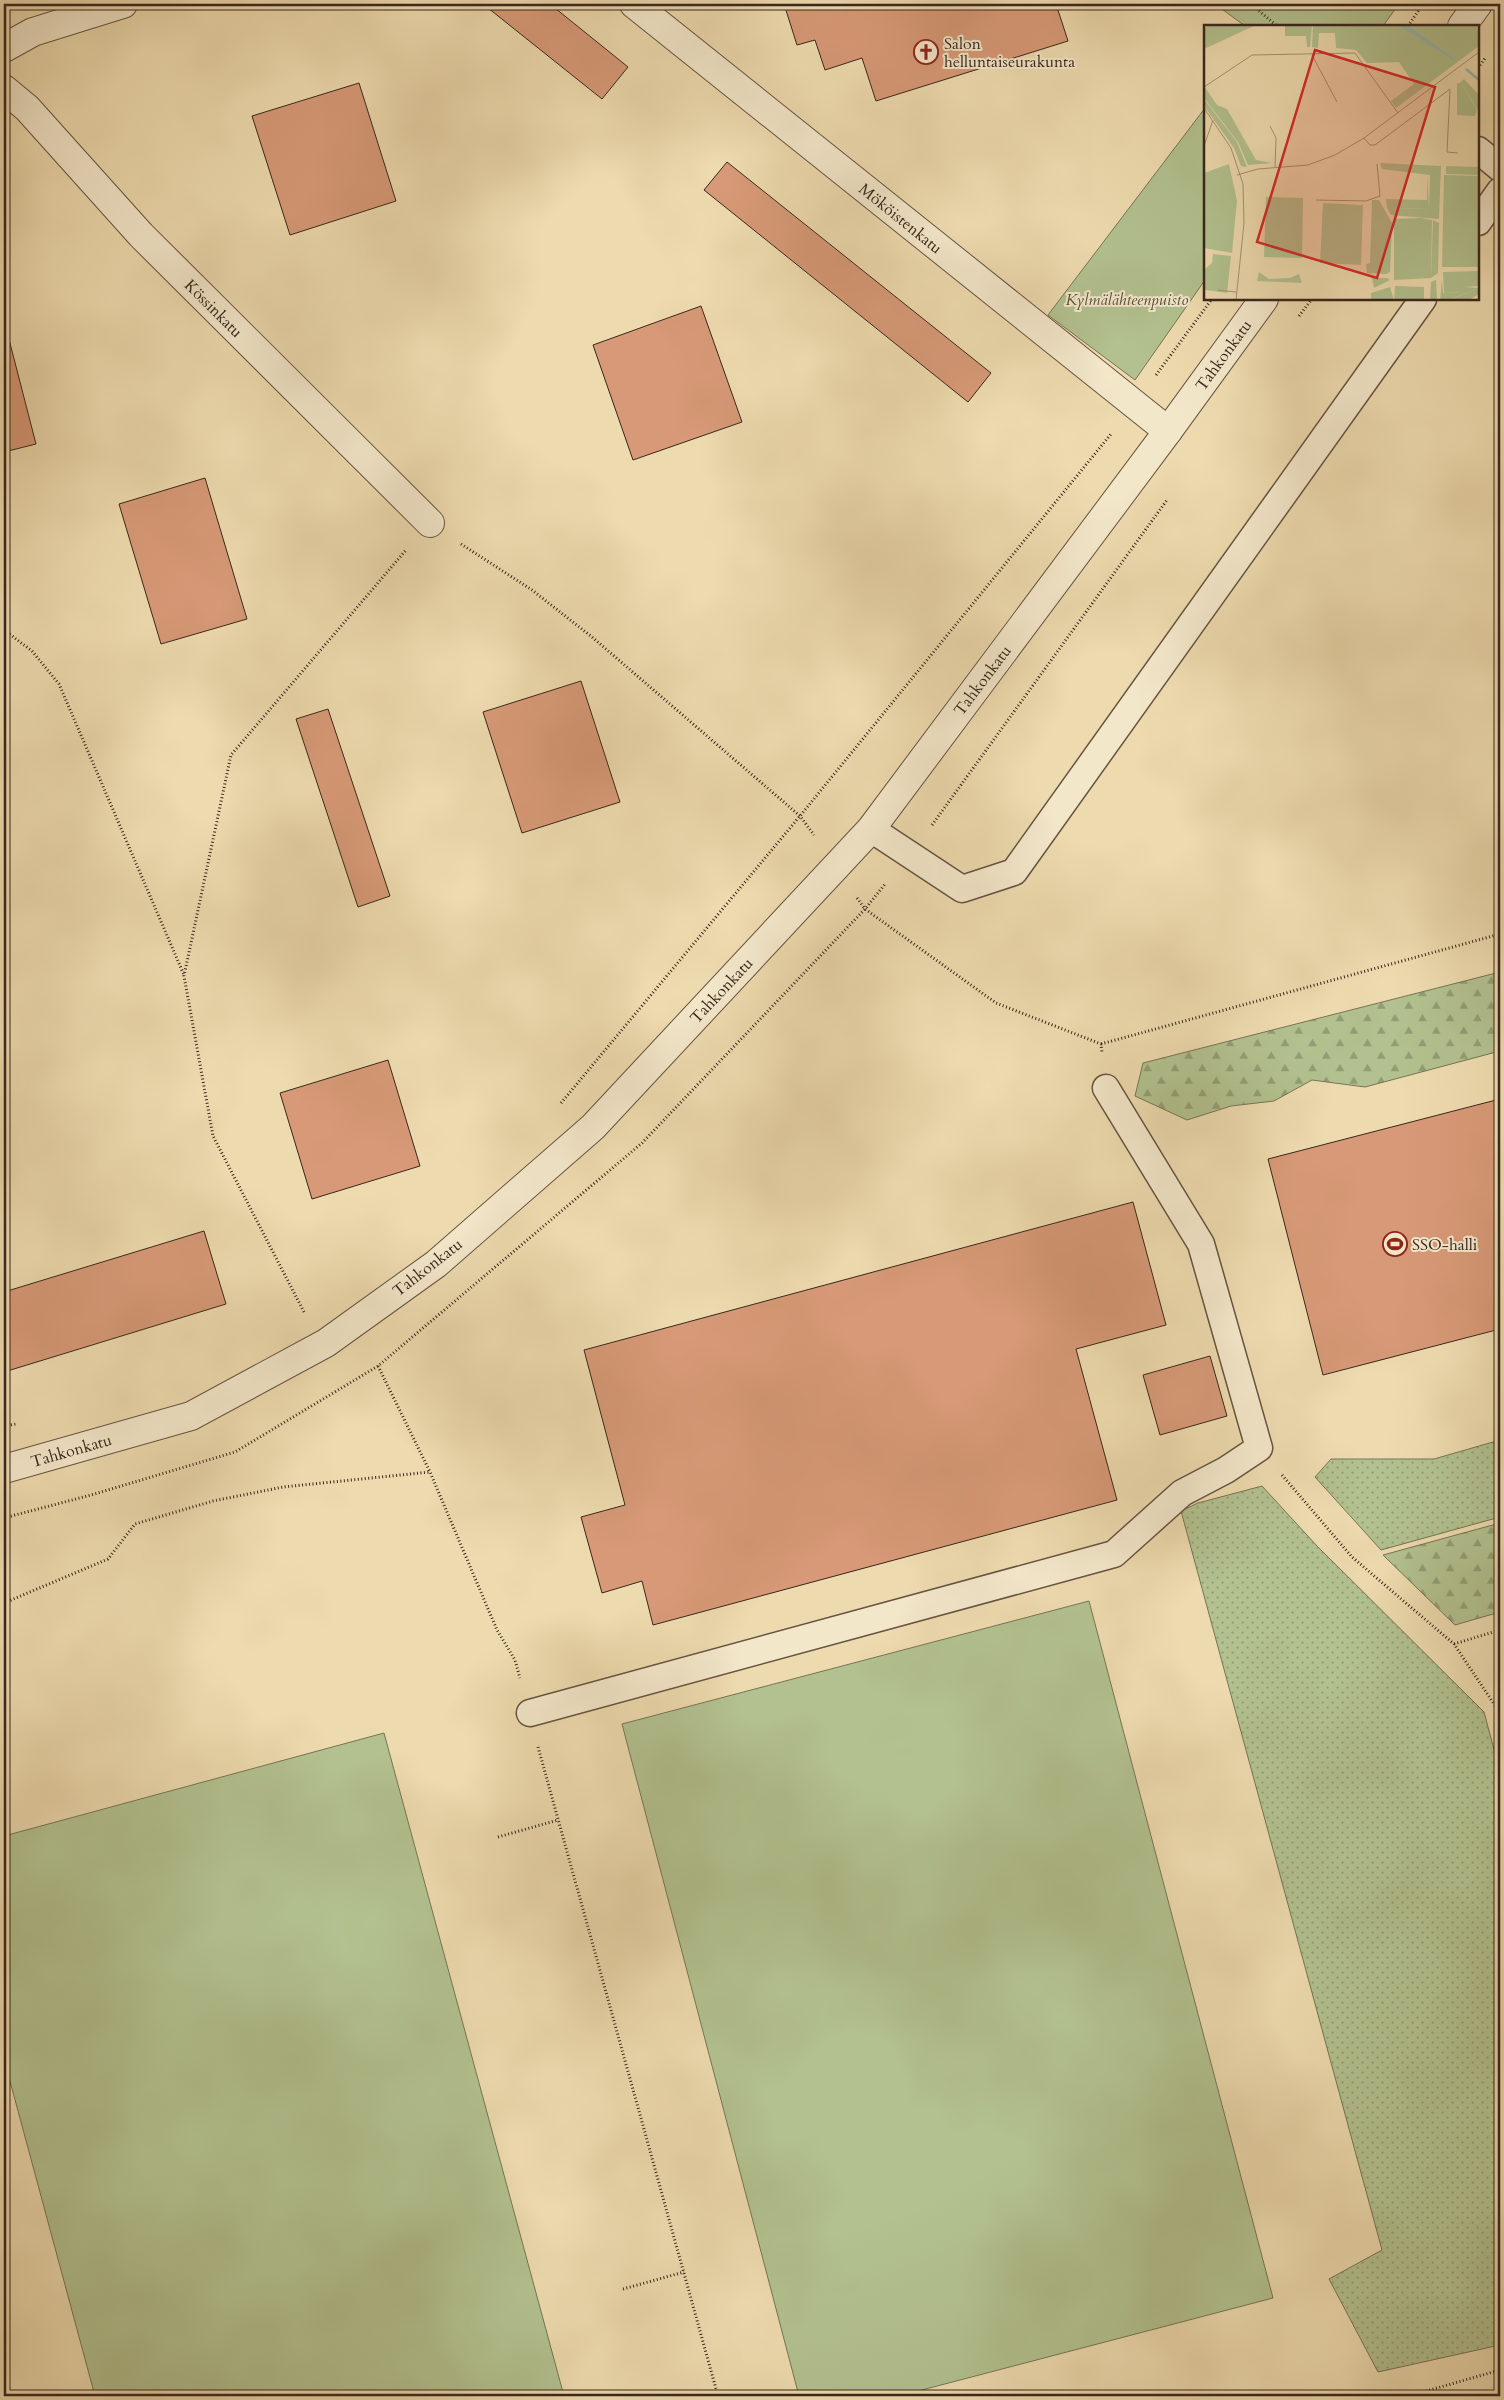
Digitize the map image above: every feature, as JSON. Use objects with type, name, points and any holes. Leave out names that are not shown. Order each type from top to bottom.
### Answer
[{"type":"street","points":[[4,48],[33,32],[123,4]]},
{"type":"street","name":"Mököistenkatu","points":[[634,4],[1168,431]]},
{"type":"street","points":[[1463,25],[1478,4]]},
{"type":"street","name":"Kössinkatu","points":[[4,89],[27,108],[141,235],[430,523]]},
{"type":"street","name":"Tahkonkatu","points":[[4,1469],[191,1416],[326,1343],[428,1270],[593,1127],[871,829],[1168,431],[1263,300]]},
{"type":"lane","points":[[1479,151],[1500,168]]},
{"type":"lane","points":[[1479,221],[1500,191]]},
{"type":"lane","points":[[871,829],[962,890],[1014,872],[1422,300]]},
{"type":"lane","points":[[530,1713],[1114,1554],[1182,1493],[1226,1470],[1259,1448],[1201,1244],[1106,1088]]},
{"type":"path","points":[[1251,4],[1276,25]]},
{"type":"path","points":[[1409,25],[1423,4]]},
{"type":"path","points":[[560,1103],[800,816],[1135,405],[1211,300]]},
{"type":"path","points":[[184,976],[231,755],[430,523],[532,590],[592,637],[800,816],[865,909],[996,1003],[1101,1044],[1500,934]]},
{"type":"path","points":[[4,630],[32,651],[59,684],[184,976],[213,1136],[306,1317]]},
{"type":"path","points":[[1101,1044],[1106,1088]]},
{"type":"path","points":[[378,1366],[430,1472],[496,1630],[515,1660],[718,2396]]},
{"type":"path","points":[[4,1426],[19,1424]]},
{"type":"path","points":[[1259,1448],[1352,1557],[1454,1644],[1500,1712]]},
{"type":"path","points":[[4,1603],[108,1559],[135,1524],[212,1500],[283,1487],[430,1472]]},
{"type":"path","points":[[1454,1644],[1500,1630]]},
{"type":"path","points":[[498,1837],[558,1820]]},
{"type":"path","points":[[623,2289],[684,2272]]},
{"type":"path","points":[[1409,2396],[1500,2370]]},
{"type":"green space","points":[[1215,4],[1399,4],[1384,25],[1244,25]]},
{"type":"green space","name":"Kylmälähteenpuisto","points":[[1204,109],[1204,281],[1135,380],[1048,315]]},
{"type":"green space","points":[[1500,972],[1500,1051],[1365,1087],[1312,1080],[1274,1101],[1231,1106],[1187,1120],[1135,1096],[1143,1063]]},
{"type":"green space","points":[[1500,1440],[1500,1517],[1381,1550],[1315,1477],[1331,1459],[1434,1459]]},
{"type":"green space","points":[[1262,1486],[1317,1546],[1484,1712],[1500,1772],[1500,2345],[1378,2372],[1329,2279],[1382,2250],[1181,1511],[1198,1503]]},
{"type":"green space","points":[[1500,1523],[1500,1612],[1455,1625],[1383,1555]]},
{"type":"green space","points":[[1089,1601],[1273,2298],[899,2396],[799,2396],[622,1724]]},
{"type":"green space","points":[[384,1733],[564,2396],[95,2396],[4,2059],[4,1836]]},
{"type":"building","points":[[483,4],[550,4],[628,67],[602,99]]},
{"type":"building","name":"Salon helluntaiseurakunta","points":[[784,4],[1056,4],[1068,41],[876,101],[862,58],[825,70],[815,40],[797,45]]},
{"type":"building","points":[[359,83],[396,201],[290,235],[252,116]]},
{"type":"building","points":[[727,162],[991,373],[968,402],[704,190]]},
{"type":"building","points":[[701,306],[742,422],[633,460],[593,345]]},
{"type":"building","points":[[4,320],[36,444],[4,452]]},
{"type":"building","points":[[205,478],[247,619],[161,644],[119,504]]},
{"type":"building","points":[[581,681],[620,802],[522,833],[483,712]]},
{"type":"building","points":[[328,709],[390,896],[358,907],[296,719]]},
{"type":"building","points":[[388,1060],[420,1166],[312,1199],[280,1093]]},
{"type":"building","name":"SSO-halli","points":[[1500,1099],[1500,1329],[1323,1375],[1268,1159]]},
{"type":"building","points":[[1133,1202],[1166,1325],[1076,1349],[1117,1500],[653,1625],[642,1581],[602,1593],[581,1517],[625,1505],[584,1350]]},
{"type":"building","points":[[204,1231],[226,1304],[4,1372],[4,1292]]},
{"type":"building","points":[[1210,1356],[1227,1416],[1160,1435],[1143,1375]]},
{"type":"place","name":"Salon helluntaiseurakunta","points":[[926,52]]},
{"type":"place","name":"SSO-halli","points":[[1395,1244]]}]
